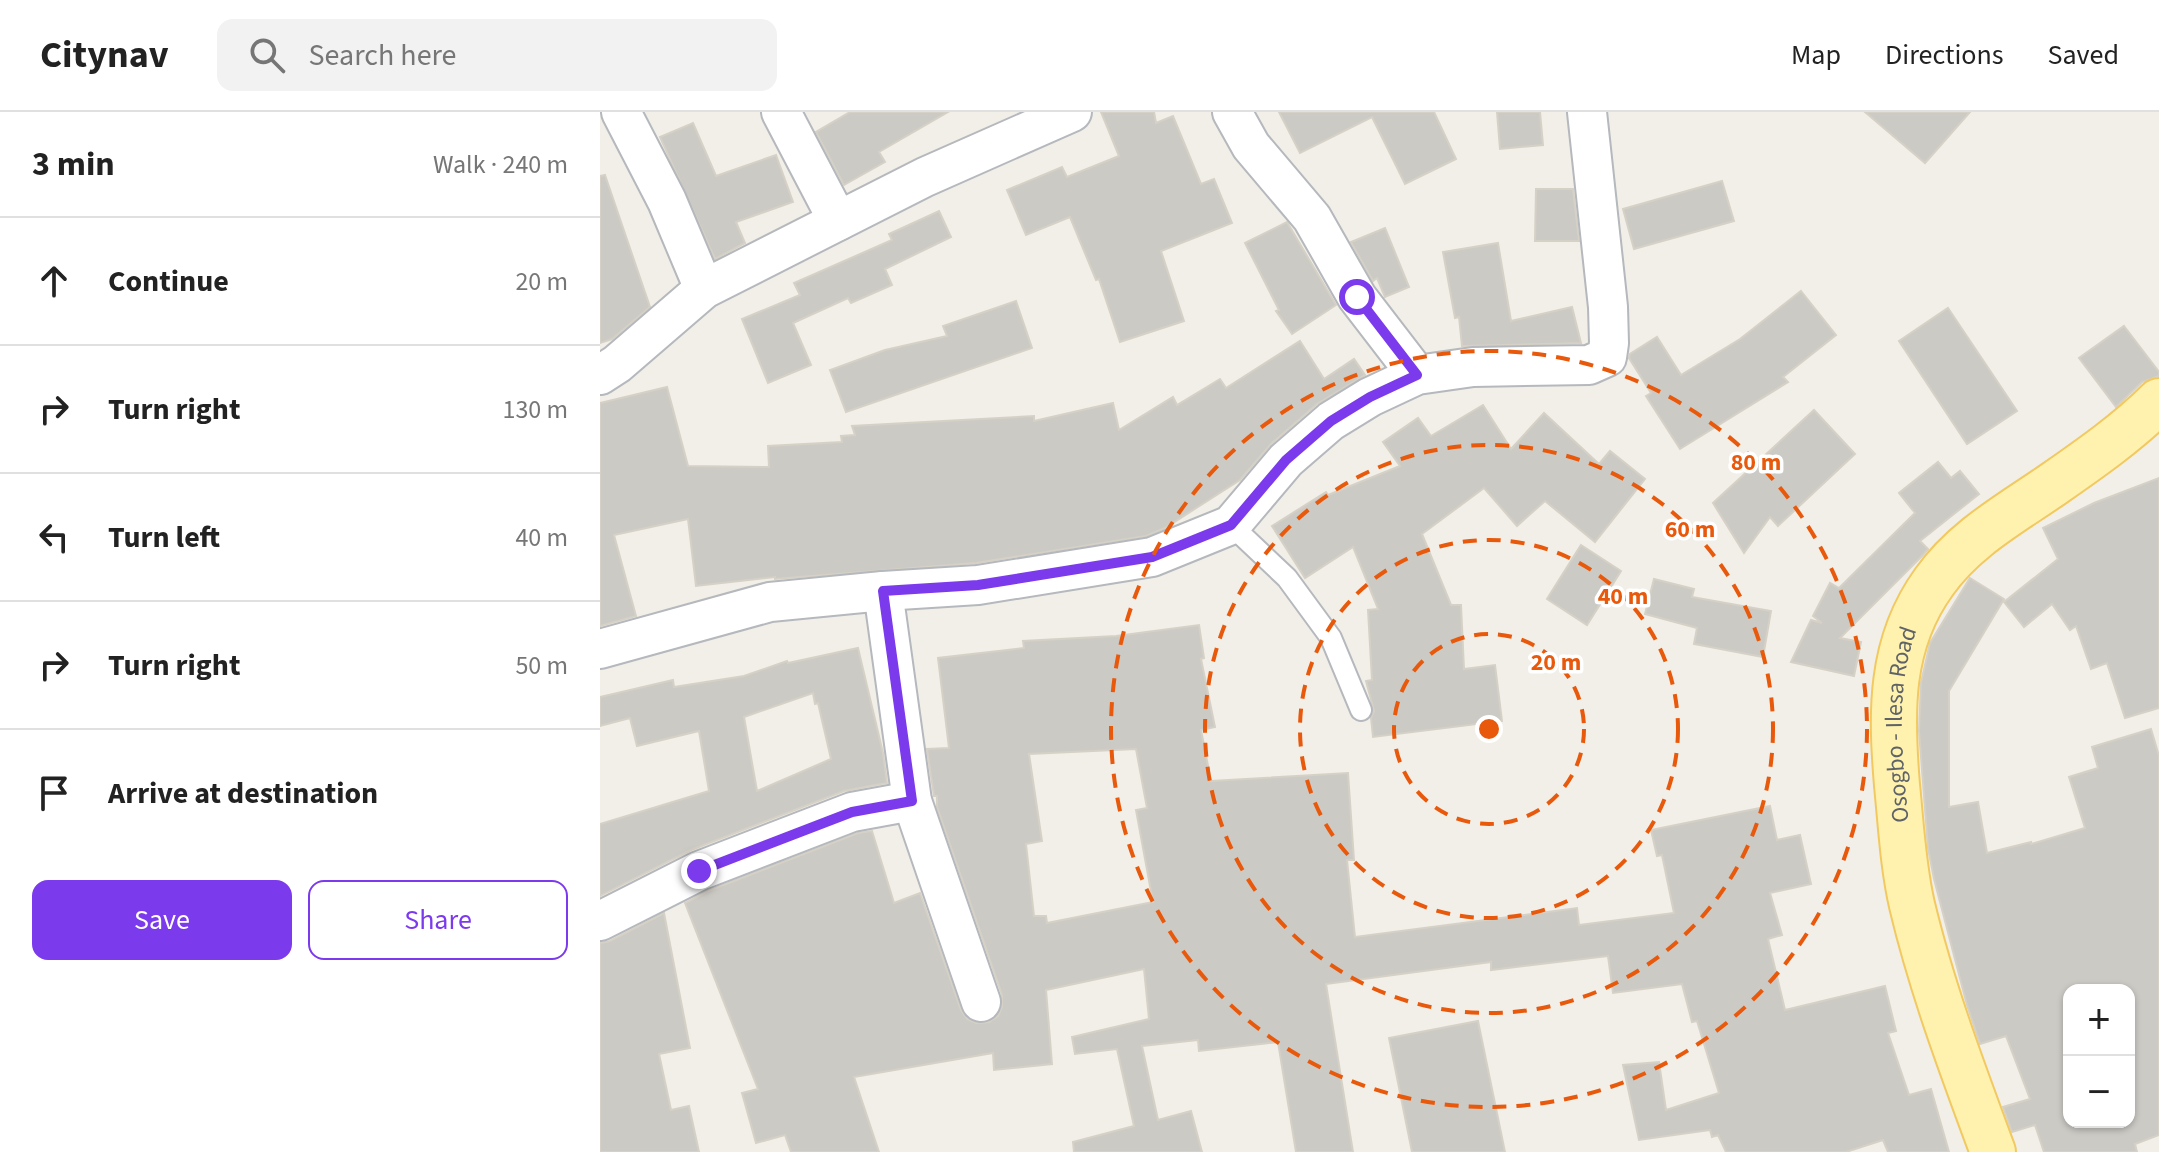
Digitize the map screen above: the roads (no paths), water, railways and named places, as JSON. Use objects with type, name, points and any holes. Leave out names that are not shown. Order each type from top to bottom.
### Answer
[{"type":"main road","name":"Osogbo - Ilesa Road","points":[[1993,1152],[1929,971],[1912,902],[1894,745],[1894,689],[1905,634],[1934,581],[1983,530],[2079,465],[2137,422],[2159,401]]},
{"type":"street","points":[[621,112],[667,201],[704,289]]},
{"type":"street","points":[[781,112],[838,221]]},
{"type":"street","points":[[600,375],[704,289],[925,177],[1072,112]]},
{"type":"street","points":[[1232,112],[1251,146],[1312,218],[1357,297],[1417,375]]},
{"type":"street","points":[[600,649],[770,602],[978,585],[1152,557],[1231,525],[1286,460],[1331,421],[1370,397],[1417,375],[1473,367],[1589,365],[1607,357],[1608,307],[1587,112]]},
{"type":"street","points":[[883,591],[912,801],[981,1002]]},
{"type":"street","points":[[600,921],[699,871],[852,812],[912,801]]},
{"type":"lane","points":[[1231,525],[1287,578],[1331,638],[1361,710]]}]
